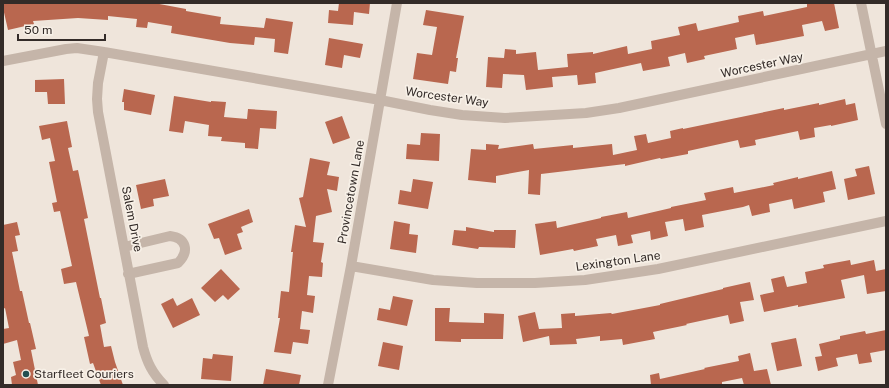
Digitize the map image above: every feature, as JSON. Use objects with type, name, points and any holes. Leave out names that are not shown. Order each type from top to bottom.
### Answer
[{"type":"street","name":"Provincetown Lane","points":[[328,385],[351,266],[397,3]]},
{"type":"street","points":[[861,3],[886,124]]},
{"type":"street","name":"Worcester Way","points":[[3,61],[77,48],[430,110],[462,115],[512,117],[586,113],[620,108],[886,51]]},
{"type":"street","name":"Salem Drive","points":[[104,52],[98,83],[98,112],[143,347],[147,361],[158,379],[164,385]]},
{"type":"street","name":"Lexington Lane","points":[[351,266],[433,280],[477,283],[535,283],[585,280],[658,269],[886,221]]},
{"type":"street","points":[[124,247],[170,236],[178,238],[182,241],[185,250],[183,258],[178,263],[128,274]]},
{"type":"building","points":[[3,3],[154,3],[186,9],[186,11],[221,17],[220,24],[264,28],[266,18],[293,22],[288,54],[274,52],[275,39],[255,37],[254,45],[230,43],[171,33],[172,26],[148,22],[147,28],[136,27],[137,19],[108,16],[108,20],[78,18],[33,21],[34,24],[8,30]]},
{"type":"building","points":[[339,3],[370,3],[369,14],[354,12],[353,25],[328,23],[329,10],[338,11]]},
{"type":"building","points":[[807,3],[834,3],[839,28],[825,31],[822,21],[802,25],[804,36],[756,45],[754,34],[735,38],[737,49],[704,56],[705,59],[687,63],[685,53],[668,57],[670,66],[643,71],[641,63],[595,73],[596,83],[578,85],[577,75],[552,77],[553,87],[526,90],[524,75],[503,74],[502,88],[486,87],[488,57],[504,58],[505,49],[516,50],[516,54],[536,52],[538,70],[568,67],[567,54],[593,52],[593,54],[627,46],[628,54],[652,49],[651,41],[680,35],[678,27],[696,23],[698,31],[739,22],[738,16],[763,11],[764,16],[807,7]]},
{"type":"building","points":[[426,10],[464,16],[456,58],[458,58],[456,72],[450,71],[448,84],[413,79],[417,53],[432,55],[437,27],[423,25]]},
{"type":"building","points":[[329,38],[363,44],[360,58],[344,55],[342,68],[325,65]]},
{"type":"building","points":[[64,79],[65,104],[48,104],[47,92],[35,92],[35,80]]},
{"type":"building","points":[[124,89],[155,95],[151,115],[124,110],[124,102],[122,102]]},
{"type":"building","points":[[174,96],[211,102],[226,102],[224,117],[247,119],[248,109],[277,111],[276,129],[260,128],[258,149],[245,148],[245,143],[221,141],[222,137],[208,136],[209,125],[185,121],[183,133],[169,131]]},
{"type":"building","points":[[845,99],[846,105],[855,103],[858,120],[814,128],[815,137],[800,140],[798,131],[755,140],[756,145],[740,148],[738,140],[688,151],[688,154],[660,158],[625,166],[625,164],[541,174],[540,195],[528,194],[529,170],[496,176],[496,183],[468,180],[471,149],[486,150],[486,144],[499,145],[498,149],[533,144],[534,149],[573,145],[573,148],[612,144],[613,155],[637,150],[634,136],[646,134],[648,143],[671,138],[670,131],[683,128],[784,108],[784,110],[819,103],[819,105]]},
{"type":"building","points":[[342,116],[350,138],[333,144],[325,122]]},
{"type":"building","points":[[67,121],[72,147],[68,148],[73,171],[78,170],[88,218],[84,219],[106,323],[100,325],[104,347],[111,346],[123,385],[101,385],[93,363],[90,364],[84,337],[89,336],[76,282],[64,284],[61,269],[72,266],[60,211],[54,212],[52,203],[57,202],[49,162],[55,161],[50,138],[42,140],[39,126]]},
{"type":"building","points":[[421,133],[440,134],[439,161],[406,159],[407,144],[420,145]]},
{"type":"building","points":[[310,158],[330,162],[327,175],[339,177],[337,191],[327,189],[332,212],[316,216],[313,242],[324,243],[321,262],[323,263],[322,277],[309,276],[307,295],[315,296],[313,313],[302,311],[300,329],[310,330],[308,344],[293,342],[291,354],[274,352],[280,318],[278,318],[281,291],[289,292],[293,252],[291,252],[295,225],[306,227],[299,198],[303,197]]},
{"type":"building","points":[[869,166],[875,194],[848,200],[844,179],[857,176],[855,169]]},
{"type":"building","points":[[832,171],[836,189],[823,192],[825,202],[794,209],[792,199],[769,204],[770,212],[752,216],[749,205],[702,215],[704,227],[685,231],[683,219],[665,222],[668,236],[651,240],[650,231],[631,235],[633,243],[618,246],[616,235],[596,239],[598,246],[574,251],[573,249],[540,255],[535,224],[556,221],[557,228],[627,212],[628,218],[706,200],[704,193],[733,187],[734,193],[774,185],[773,183],[798,177],[798,179]]},
{"type":"building","points":[[165,179],[169,196],[153,199],[154,206],[141,209],[136,185]]},
{"type":"building","points":[[413,179],[433,182],[428,209],[398,204],[400,190],[411,192]]},
{"type":"building","points":[[249,209],[253,222],[241,227],[243,232],[237,234],[242,249],[225,255],[219,238],[214,239],[208,224]]},
{"type":"building","points":[[394,221],[410,224],[409,234],[418,235],[416,253],[390,249]]},
{"type":"building","points":[[17,222],[20,235],[15,236],[18,251],[12,252],[20,291],[22,291],[36,349],[31,350],[38,385],[12,385],[11,377],[16,375],[13,362],[21,360],[17,340],[3,344],[3,329],[9,328],[5,308],[3,309],[3,225]]},
{"type":"building","points":[[466,227],[494,232],[494,230],[516,230],[515,248],[479,247],[478,249],[452,245],[454,230],[466,231]]},
{"type":"building","points":[[850,260],[851,265],[874,260],[876,271],[886,269],[886,291],[867,294],[864,275],[841,280],[845,298],[764,312],[760,295],[774,292],[771,279],[784,276],[787,287],[807,283],[805,272],[824,268],[823,265]]},
{"type":"building","points":[[221,269],[240,289],[228,300],[223,295],[215,302],[201,288]]},
{"type":"building","points":[[750,282],[754,300],[740,302],[744,321],[730,324],[728,315],[653,332],[655,339],[623,345],[622,339],[600,341],[600,336],[576,339],[577,344],[550,345],[549,336],[523,342],[518,316],[535,312],[539,329],[562,328],[561,314],[575,313],[575,316],[612,314],[660,305]]},
{"type":"building","points":[[393,296],[413,300],[407,326],[377,320],[379,308],[390,310]]},
{"type":"building","points":[[173,298],[177,306],[192,298],[200,315],[173,328],[161,304]]},
{"type":"building","points":[[435,308],[450,308],[449,322],[484,323],[484,313],[504,314],[503,339],[461,339],[461,342],[435,341]]},
{"type":"building","points":[[886,330],[886,350],[870,353],[872,362],[859,364],[857,354],[836,358],[838,366],[818,371],[815,357],[822,356],[819,344],[840,339],[840,336],[865,331],[866,334]]},
{"type":"building","points":[[796,338],[802,366],[777,371],[771,343]]},
{"type":"building","points":[[383,342],[403,346],[399,370],[378,366]]},
{"type":"building","points":[[750,353],[754,371],[767,369],[771,385],[744,385],[742,378],[722,382],[722,385],[651,385],[650,375],[659,373],[660,379],[739,361],[738,356]]},
{"type":"building","points":[[213,354],[233,356],[231,381],[201,379],[203,358],[212,359]]},
{"type":"building","points":[[266,369],[301,375],[299,385],[263,385]]},
{"type":"place","name":"Starfleet Couriers","points":[[26,374]]}]
